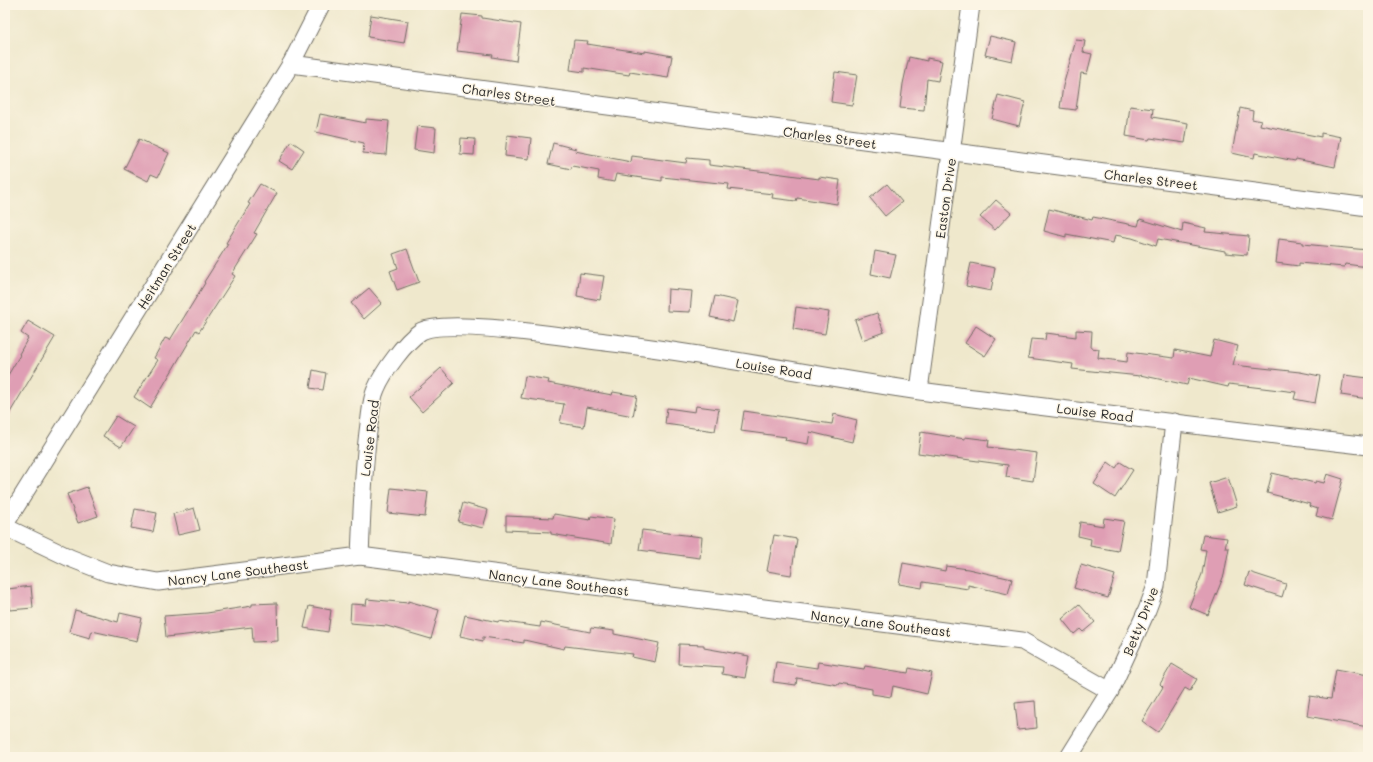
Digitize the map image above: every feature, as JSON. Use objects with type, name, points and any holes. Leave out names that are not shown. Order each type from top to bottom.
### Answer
[{"type":"street","name":"Heitman Street","points":[[5,525],[292,64],[321,5]]},
{"type":"street","name":"Easton Drive","points":[[919,390],[971,5]]},
{"type":"street","name":"Charles Street","points":[[292,64],[951,153],[1368,207]]},
{"type":"street","name":"Louise Road","points":[[360,556],[367,441],[372,404],[376,390],[386,370],[410,340],[423,330],[430,328],[451,326],[489,328],[624,344],[919,390],[1368,446]]},
{"type":"street","name":"Betty Drive","points":[[1069,757],[1110,691],[1147,610],[1156,586],[1174,422]]},
{"type":"street","name":"Nancy Lane Southeast","points":[[5,525],[70,558],[108,573],[158,582],[360,556],[1022,641],[1110,691]]},
{"type":"building","points":[[462,14],[482,16],[482,18],[521,24],[516,61],[492,57],[493,55],[457,51]]},
{"type":"building","points":[[371,15],[408,21],[404,43],[368,37]]},
{"type":"building","points":[[990,36],[1016,42],[1012,61],[985,55]]},
{"type":"building","points":[[574,40],[588,41],[587,44],[672,56],[668,78],[630,72],[629,75],[584,68],[584,72],[570,70]]},
{"type":"building","points":[[1076,40],[1085,41],[1083,52],[1092,54],[1087,74],[1081,73],[1076,110],[1060,108],[1063,86]]},
{"type":"building","points":[[909,57],[927,61],[927,58],[942,61],[938,81],[927,79],[924,110],[900,108],[903,84]]},
{"type":"building","points":[[835,72],[857,75],[852,105],[831,102]]},
{"type":"building","points":[[998,95],[1025,102],[1019,126],[992,119]]},
{"type":"building","points":[[1130,106],[1153,109],[1152,117],[1188,123],[1185,143],[1150,138],[1149,140],[1126,136]]},
{"type":"building","points":[[1240,108],[1253,111],[1252,119],[1261,121],[1260,125],[1321,137],[1321,133],[1341,137],[1335,167],[1255,153],[1254,158],[1232,153]]},
{"type":"building","points":[[320,114],[366,123],[366,119],[389,121],[386,155],[363,153],[364,143],[316,132]]},
{"type":"building","points":[[417,126],[436,128],[434,153],[414,150]]},
{"type":"building","points":[[507,135],[531,138],[529,159],[505,156]]},
{"type":"building","points":[[461,138],[475,139],[474,155],[460,154]]},
{"type":"building","points":[[139,139],[169,153],[158,177],[151,174],[148,181],[124,169]]},
{"type":"building","points":[[291,141],[304,150],[292,169],[279,161]]},
{"type":"building","points":[[553,143],[576,149],[575,151],[631,162],[632,156],[686,163],[687,158],[709,160],[709,165],[819,179],[819,177],[840,180],[837,204],[797,198],[796,201],[772,198],[773,194],[728,189],[729,184],[662,177],[662,181],[616,174],[614,182],[598,179],[599,171],[572,166],[571,169],[548,164]]},
{"type":"building","points":[[260,184],[277,193],[254,233],[257,234],[232,274],[235,276],[199,332],[196,330],[150,408],[134,397],[158,360],[154,358],[165,338],[170,340],[228,244],[226,243],[250,204],[248,203]]},
{"type":"building","points":[[887,184],[902,202],[885,216],[870,198]]},
{"type":"building","points":[[996,200],[1011,213],[995,230],[980,217]]},
{"type":"building","points":[[1049,209],[1092,220],[1093,217],[1138,226],[1140,219],[1182,232],[1183,223],[1206,228],[1205,232],[1249,236],[1247,255],[1225,253],[1225,251],[1158,239],[1156,246],[1132,238],[1115,235],[1113,243],[1066,234],[1066,237],[1044,231]]},
{"type":"building","points":[[1279,239],[1302,242],[1302,244],[1368,250],[1368,267],[1345,264],[1344,267],[1299,263],[1299,266],[1276,263]]},
{"type":"building","points":[[407,249],[419,282],[397,290],[390,271],[398,268],[393,254]]},
{"type":"building","points":[[875,251],[896,255],[890,278],[871,274]]},
{"type":"building","points":[[971,263],[995,268],[991,291],[966,286]]},
{"type":"building","points":[[580,273],[604,276],[600,300],[577,296]]},
{"type":"building","points":[[369,288],[382,303],[364,319],[351,303]]},
{"type":"building","points":[[668,289],[692,291],[690,312],[667,311]]},
{"type":"building","points":[[715,296],[738,301],[733,322],[710,317]]},
{"type":"building","points":[[796,307],[829,312],[825,334],[793,329]]},
{"type":"building","points":[[877,313],[884,332],[862,340],[855,320]]},
{"type":"building","points":[[28,321],[55,337],[5,421],[5,380],[28,338],[21,333]]},
{"type":"building","points":[[976,326],[996,339],[985,356],[965,343]]},
{"type":"building","points":[[1076,330],[1092,331],[1091,348],[1099,349],[1098,358],[1127,362],[1128,352],[1174,358],[1175,350],[1210,357],[1214,340],[1238,346],[1233,365],[1300,372],[1320,376],[1315,403],[1294,399],[1296,392],[1229,384],[1228,387],[1189,378],[1187,385],[1140,375],[1072,369],[1073,364],[1028,358],[1031,339],[1045,340],[1046,333],[1076,337]]},
{"type":"building","points":[[441,368],[454,383],[422,412],[409,397]]},
{"type":"building","points":[[313,370],[326,373],[323,390],[310,388]]},
{"type":"building","points":[[1344,375],[1368,378],[1368,399],[1341,395]]},
{"type":"building","points":[[525,376],[549,380],[548,383],[612,395],[613,392],[637,396],[633,416],[587,407],[584,427],[560,423],[564,404],[521,398]]},
{"type":"building","points":[[696,406],[719,409],[715,431],[665,424],[667,408],[695,412]]},
{"type":"building","points":[[744,411],[832,424],[834,414],[857,420],[852,442],[810,432],[808,444],[785,440],[786,437],[741,431]]},
{"type":"building","points":[[116,416],[134,427],[121,447],[103,436]]},
{"type":"building","points":[[921,432],[965,439],[965,437],[989,440],[988,447],[1037,453],[1033,481],[1006,477],[1008,465],[918,453]]},
{"type":"building","points":[[1108,462],[1116,468],[1120,462],[1133,470],[1115,498],[1094,484]]},
{"type":"building","points":[[1272,473],[1315,483],[1316,481],[1324,483],[1327,474],[1343,479],[1332,520],[1316,516],[1318,509],[1309,506],[1310,504],[1267,493]]},
{"type":"building","points":[[1228,477],[1237,506],[1218,512],[1209,483]]},
{"type":"building","points":[[87,487],[98,516],[78,523],[67,494]]},
{"type":"building","points":[[391,488],[428,492],[425,517],[388,513]]},
{"type":"building","points":[[463,503],[488,510],[483,528],[458,522]]},
{"type":"building","points":[[194,508],[200,530],[178,535],[173,514]]},
{"type":"building","points":[[135,509],[157,513],[153,532],[131,528]]},
{"type":"building","points":[[554,514],[590,520],[591,516],[614,519],[611,544],[551,534],[551,532],[506,530],[506,516],[553,518]]},
{"type":"building","points":[[1104,518],[1124,521],[1118,551],[1090,546],[1091,539],[1078,536],[1080,522],[1103,526]]},
{"type":"building","points":[[642,530],[702,537],[700,558],[639,550]]},
{"type":"building","points":[[774,535],[797,539],[791,575],[767,571]]},
{"type":"building","points":[[1203,535],[1227,538],[1225,548],[1229,548],[1224,575],[1208,615],[1189,607],[1202,574],[1206,550],[1200,549]]},
{"type":"building","points":[[903,563],[945,571],[946,566],[968,569],[1012,579],[1008,594],[968,585],[968,589],[923,582],[922,588],[899,584]]},
{"type":"building","points":[[1081,565],[1115,575],[1108,598],[1074,588]]},
{"type":"building","points":[[1249,572],[1286,584],[1282,597],[1245,585]]},
{"type":"building","points":[[31,586],[33,608],[10,610],[8,589]]},
{"type":"building","points":[[367,599],[408,603],[408,601],[439,610],[431,639],[387,626],[350,623],[351,604],[366,605]]},
{"type":"building","points":[[277,603],[278,641],[253,642],[252,627],[166,637],[164,616],[207,613],[252,606],[252,604]]},
{"type":"building","points":[[1079,604],[1095,622],[1083,632],[1080,629],[1074,634],[1062,619]]},
{"type":"building","points":[[309,606],[331,610],[328,632],[304,628]]},
{"type":"building","points":[[75,610],[118,622],[120,613],[142,618],[137,641],[92,631],[90,638],[69,632]]},
{"type":"building","points":[[465,615],[498,622],[540,627],[541,622],[590,632],[591,628],[614,631],[614,634],[659,643],[655,662],[632,657],[633,654],[565,646],[564,649],[524,640],[524,643],[483,637],[483,641],[460,636]]},
{"type":"building","points":[[679,644],[704,645],[704,648],[749,656],[745,678],[722,674],[723,667],[678,664]]},
{"type":"building","points":[[776,662],[817,668],[818,662],[864,669],[865,666],[908,673],[909,668],[932,673],[927,694],[893,686],[891,697],[872,694],[872,689],[839,683],[838,685],[797,678],[796,685],[773,682]]},
{"type":"building","points":[[1172,664],[1197,679],[1190,691],[1185,688],[1158,732],[1142,721],[1163,687],[1160,684]]},
{"type":"building","points":[[1336,669],[1368,675],[1368,727],[1307,716],[1310,696],[1331,699]]},
{"type":"building","points":[[1035,701],[1037,728],[1018,730],[1015,703]]}]
